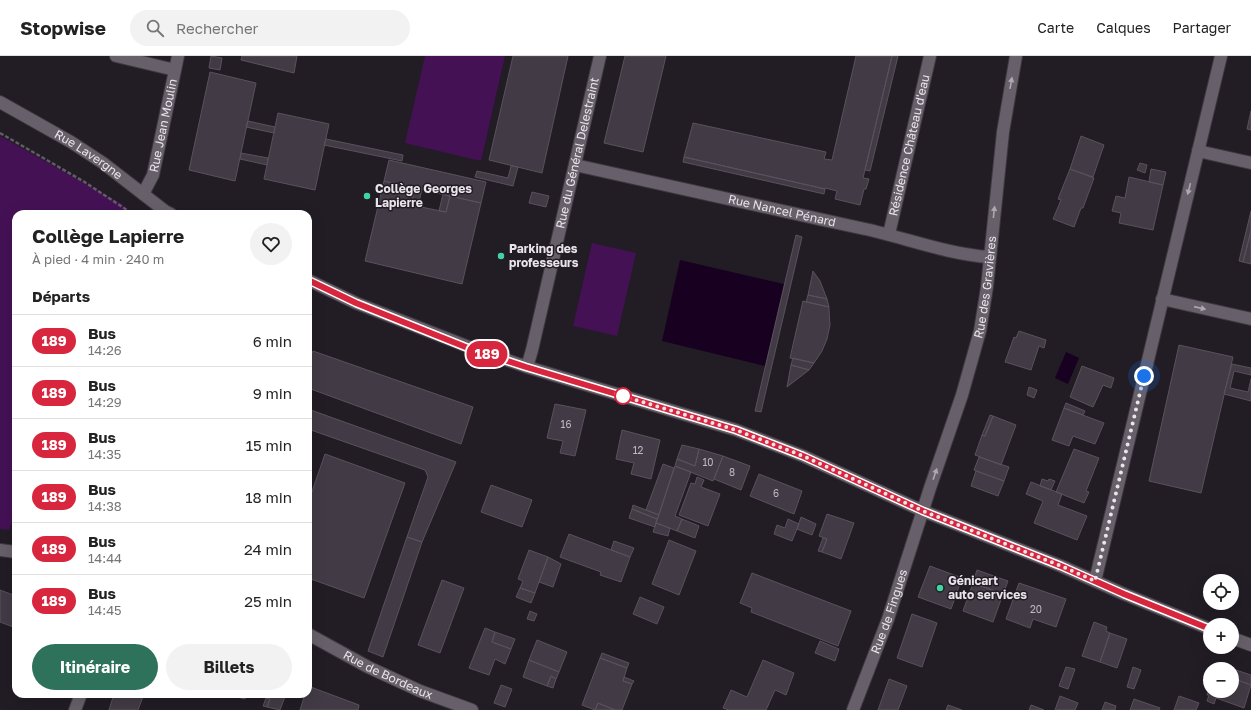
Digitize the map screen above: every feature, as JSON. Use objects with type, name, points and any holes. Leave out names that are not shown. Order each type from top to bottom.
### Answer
[{"type":"street","points":[[116,56],[175,70]]},
{"type":"street","name":"Rue Jean Moulin","points":[[143,194],[153,175],[178,56]]},
{"type":"street","name":"Rue du Général Delestraint","points":[[526,367],[532,350],[600,56]]},
{"type":"street","name":"Résidence Château d'eau","points":[[890,234],[930,56]]},
{"type":"street","name":"Rue des Gravières","points":[[923,511],[962,395],[980,331],[987,287],[1003,132],[1016,56]]},
{"type":"street","points":[[1095,581],[1221,56]]},
{"type":"street","name":"Rue Lavergne","points":[[0,102],[90,154],[164,210]]},
{"type":"street","points":[[1198,151],[1251,163]]},
{"type":"street","name":"Rue Nancel Pénard","points":[[574,165],[890,234],[945,249],[989,257]]},
{"type":"street","points":[[312,282],[370,309],[468,348],[736,430],[803,456],[923,511],[1061,566],[1203,626]]},
{"type":"street","points":[[1162,299],[1251,319]]},
{"type":"street","name":"Rue de Fingues","points":[[853,710],[888,619],[923,511]]},
{"type":"street","points":[[0,550],[12,552]]},
{"type":"street","name":"Rue de Bordeaux","points":[[312,636],[368,667],[420,691],[472,710]]},
{"type":"street","points":[[1239,641],[1251,645]]},
{"type":"street","points":[[76,710],[80,698]]},
{"type":"path","points":[[0,133],[84,181],[127,210]]},
{"type":"shaded area","points":[[425,56],[505,56],[481,161],[405,143]]},
{"type":"shaded area","points":[[0,136],[122,204],[127,210],[12,210],[12,522],[9,530],[0,529]]},
{"type":"shaded area","points":[[592,243],[636,253],[617,336],[573,326]]},
{"type":"shaded area","points":[[680,260],[784,284],[765,366],[662,341]]},
{"type":"shaded area","points":[[1066,352],[1079,358],[1068,384],[1055,378]]},
{"type":"building","points":[[211,56],[222,58],[220,70],[209,68]]},
{"type":"building","points":[[242,56],[297,56],[294,73],[241,60]]},
{"type":"building","points":[[513,56],[568,56],[542,173],[489,160]]},
{"type":"building","points":[[625,56],[666,56],[643,152],[604,143]]},
{"type":"building","points":[[856,56],[892,56],[863,178],[869,179],[866,189],[864,189],[860,205],[835,199],[837,191],[684,157],[693,123],[826,152],[824,159],[832,160]]},
{"type":"building","points":[[892,56],[898,56],[870,171],[865,170]]},
{"type":"building","points":[[210,72],[256,83],[235,181],[189,170]]},
{"type":"building","points":[[1251,111],[1251,130],[1247,129]]},
{"type":"building","points":[[278,113],[329,124],[315,190],[264,179]]},
{"type":"building","points":[[248,121],[275,127],[274,133],[246,127]]},
{"type":"building","points":[[1081,136],[1104,145],[1093,177],[1070,169]]},
{"type":"building","points":[[326,139],[403,155],[402,161],[324,145]]},
{"type":"building","points":[[241,153],[268,158],[267,165],[240,159]]},
{"type":"building","points":[[684,157],[825,189],[824,194],[683,162]]},
{"type":"building","points":[[389,160],[486,182],[481,203],[384,181]]},
{"type":"building","points":[[1140,163],[1147,165],[1145,173],[1137,170]]},
{"type":"building","points":[[511,166],[518,167],[513,186],[475,177],[477,171],[508,178]]},
{"type":"building","points":[[1070,169],[1094,178],[1074,227],[1053,219],[1061,200],[1058,199]]},
{"type":"building","points":[[1151,169],[1166,172],[1163,185],[1149,182]]},
{"type":"building","points":[[1129,177],[1163,185],[1153,230],[1119,223],[1121,213],[1112,211],[1116,196],[1125,198]]},
{"type":"building","points":[[384,181],[415,188],[411,205],[446,212],[450,196],[481,203],[462,284],[365,261]]},
{"type":"building","points":[[415,188],[422,189],[418,206],[411,205]]},
{"type":"building","points":[[532,192],[549,196],[546,207],[529,203]]},
{"type":"building","points":[[443,194],[450,196],[446,212],[439,211]]},
{"type":"building","points":[[1251,211],[1251,231],[1243,262],[1239,261]]},
{"type":"building","points":[[1251,231],[1251,264],[1243,262]]},
{"type":"building","points":[[796,235],[802,237],[761,412],[755,411]]},
{"type":"building","points":[[813,271],[820,281],[827,299],[808,295]]},
{"type":"building","points":[[808,295],[827,299],[829,307],[806,302]]},
{"type":"building","points":[[803,301],[829,307],[830,325],[827,339],[822,351],[814,363],[790,358]]},
{"type":"building","points":[[1019,331],[1046,340],[1044,348],[1039,346],[1031,370],[1005,362],[1014,337],[1016,338]]},
{"type":"building","points":[[1179,345],[1233,357],[1201,493],[1149,481]]},
{"type":"building","points":[[313,351],[473,407],[461,444],[312,389]]},
{"type":"building","points":[[793,358],[814,363],[809,370],[791,365]]},
{"type":"building","points":[[1232,364],[1251,368],[1251,375],[1234,371],[1230,388],[1248,392],[1251,379],[1251,401],[1224,394]]},
{"type":"building","points":[[791,365],[809,370],[787,387]]},
{"type":"building","points":[[1082,366],[1114,378],[1111,388],[1103,385],[1093,407],[1070,397]]},
{"type":"building","points":[[1029,387],[1037,390],[1034,398],[1027,395]]},
{"type":"building","points":[[1066,403],[1085,411],[1083,415],[1064,408]]},
{"type":"building","points":[[555,404],[586,410],[575,456],[560,453],[563,441],[547,438]]},
{"type":"building","points":[[1064,408],[1104,423],[1095,444],[1073,436],[1069,446],[1052,440]]},
{"type":"building","points":[[312,410],[456,462],[422,542],[407,537],[428,477],[425,470],[312,430]]},
{"type":"building","points":[[990,415],[993,416],[985,436],[982,435]]},
{"type":"building","points":[[993,416],[1016,425],[1001,465],[975,455],[982,435],[985,436]]},
{"type":"building","points":[[622,430],[660,440],[651,479],[631,474],[634,463],[616,459]]},
{"type":"building","points":[[682,445],[699,449],[695,466],[677,459]]},
{"type":"building","points":[[699,449],[723,456],[713,481],[675,466],[677,459],[695,466]]},
{"type":"building","points":[[1074,449],[1099,458],[1086,491],[1089,492],[1084,503],[1056,492]]},
{"type":"building","points":[[325,454],[405,483],[364,598],[312,579],[312,491]]},
{"type":"building","points":[[723,456],[750,466],[741,490],[714,479]]},
{"type":"building","points":[[979,457],[1009,467],[1004,481],[974,470]]},
{"type":"building","points":[[663,464],[674,468],[659,515],[646,510]]},
{"type":"building","points":[[675,466],[691,472],[675,516],[682,519],[677,531],[656,523]]},
{"type":"building","points":[[976,471],[1004,481],[998,496],[971,486]]},
{"type":"building","points":[[759,474],[802,491],[794,514],[750,496]]},
{"type":"building","points":[[697,477],[704,480],[701,487],[720,494],[708,526],[679,515],[691,483],[695,484]]},
{"type":"building","points":[[1042,479],[1055,481],[1051,490],[1040,486]]},
{"type":"building","points":[[1031,482],[1062,494],[1058,505],[1087,516],[1077,540],[1034,523],[1043,501],[1026,494]]},
{"type":"building","points":[[491,485],[532,500],[522,527],[481,512]]},
{"type":"building","points":[[633,505],[659,515],[657,519],[632,509]]},
{"type":"building","points":[[632,509],[657,519],[655,527],[629,518]]},
{"type":"building","points":[[827,514],[854,523],[841,559],[822,552],[827,539],[819,536]]},
{"type":"building","points":[[801,517],[816,524],[812,535],[797,529]]},
{"type":"building","points":[[682,519],[699,526],[695,538],[677,531]]},
{"type":"building","points":[[788,519],[799,524],[792,541],[774,534],[777,525],[785,528]]},
{"type":"building","points":[[656,523],[670,528],[668,536],[653,532]]},
{"type":"building","points":[[569,534],[630,557],[621,582],[600,575],[601,572],[560,557]]},
{"type":"building","points":[[407,537],[422,542],[383,657],[368,651]]},
{"type":"building","points":[[823,538],[827,539],[822,552],[818,551]]},
{"type":"building","points":[[669,540],[696,551],[679,595],[652,584]]},
{"type":"building","points":[[614,541],[634,548],[630,557],[611,550]]},
{"type":"building","points":[[529,550],[548,557],[535,593],[520,588],[523,581],[518,579]]},
{"type":"building","points":[[548,557],[561,564],[553,587],[539,582]]},
{"type":"building","name":"Génicart auto services","points":[[930,566],[962,578],[951,609],[918,597]]},
{"type":"building","points":[[977,570],[1008,581],[1003,594],[973,583]]},
{"type":"building","points":[[752,573],[851,611],[838,646],[751,612],[752,608],[740,603]]},
{"type":"building","points":[[442,580],[464,588],[440,653],[418,645]]},
{"type":"building","points":[[973,583],[1003,594],[993,622],[963,611]]},
{"type":"building","points":[[1019,583],[1066,599],[1056,627],[1033,619],[1030,628],[1006,619]]},
{"type":"building","points":[[520,588],[535,593],[531,603],[516,597]]},
{"type":"building","points":[[0,590],[12,594],[12,626],[0,622]]},
{"type":"building","points":[[640,597],[664,607],[657,624],[633,614]]},
{"type":"building","points":[[530,611],[537,614],[534,621],[527,619]]},
{"type":"building","points":[[912,614],[937,623],[922,667],[897,658]]},
{"type":"building","points":[[1094,622],[1107,627],[1106,631],[1110,633],[1100,662],[1082,656]]},
{"type":"building","points":[[485,628],[495,632],[492,642],[511,649],[505,664],[495,659],[489,675],[469,668]]},
{"type":"building","points":[[495,632],[515,639],[511,649],[492,642]]},
{"type":"building","points":[[1110,633],[1127,639],[1117,668],[1100,662]]},
{"type":"building","points":[[537,640],[567,652],[559,672],[529,660]]},
{"type":"building","points":[[820,641],[839,649],[835,661],[815,653]]},
{"type":"building","points":[[602,653],[629,663],[627,668],[600,658]]},
{"type":"building","points":[[600,658],[627,668],[623,681],[632,684],[622,710],[615,710],[598,703],[595,710],[582,705]]},
{"type":"building","points":[[529,660],[559,672],[556,679],[551,676],[547,686],[523,677]]},
{"type":"building","points":[[763,660],[794,673],[786,695],[775,690],[766,710],[729,710],[723,708],[731,690],[747,697]]},
{"type":"building","points":[[1066,667],[1075,669],[1068,689],[1059,686]]},
{"type":"building","points":[[1133,667],[1141,670],[1134,689],[1127,687]]},
{"type":"building","points":[[1239,671],[1251,675],[1251,685],[1239,681]]},
{"type":"building","points":[[551,676],[556,679],[553,688],[547,686]]},
{"type":"building","points":[[624,677],[634,681],[632,684],[623,681]]},
{"type":"building","points":[[889,679],[907,686],[898,710],[878,710]]},
{"type":"building","points":[[1239,681],[1251,685],[1244,708],[1216,698],[1239,698]]},
{"type":"building","points":[[501,685],[512,689],[505,707],[494,703]]},
{"type":"building","points":[[312,687],[359,705],[358,710],[300,710],[304,698],[312,698]]},
{"type":"building","points":[[1060,696],[1078,703],[1075,710],[1055,710]]},
{"type":"building","points":[[1179,696],[1199,703],[1196,710],[1174,710]]},
{"type":"building","points":[[113,698],[142,698],[138,710],[109,710]]},
{"type":"building","points":[[266,698],[270,699],[267,707],[263,706]]},
{"type":"building","points":[[267,698],[284,698],[280,710],[267,707],[270,699]]},
{"type":"building","points":[[1208,698],[1216,698],[1214,704],[1207,701]]},
{"type":"building","points":[[1134,699],[1160,708],[1159,710],[1130,710]]},
{"type":"building","points":[[1105,702],[1116,706],[1115,710],[1102,710]]},
{"type":"building","points":[[598,703],[615,710],[595,710]]},
{"type":"building","points":[[948,705],[962,710],[946,710]]},
{"type":"building","points":[[1031,705],[1044,710],[1029,710]]},
{"type":"bus line","name":"189","points":[[312,282],[356,303],[468,348],[736,430],[803,456],[923,511],[1061,566],[1124,594],[1203,626]]},
{"type":"place","name":"Collège Georges Lapierre","points":[[367,196]]},
{"type":"place","name":"Parking des professeurs","points":[[501,256]]},
{"type":"place","name":"Génicart auto services","points":[[940,588]]},
{"type":"route","points":[[623,396],[616,394],[736,430],[803,456],[923,511],[1095,581],[1144,376]]}]
